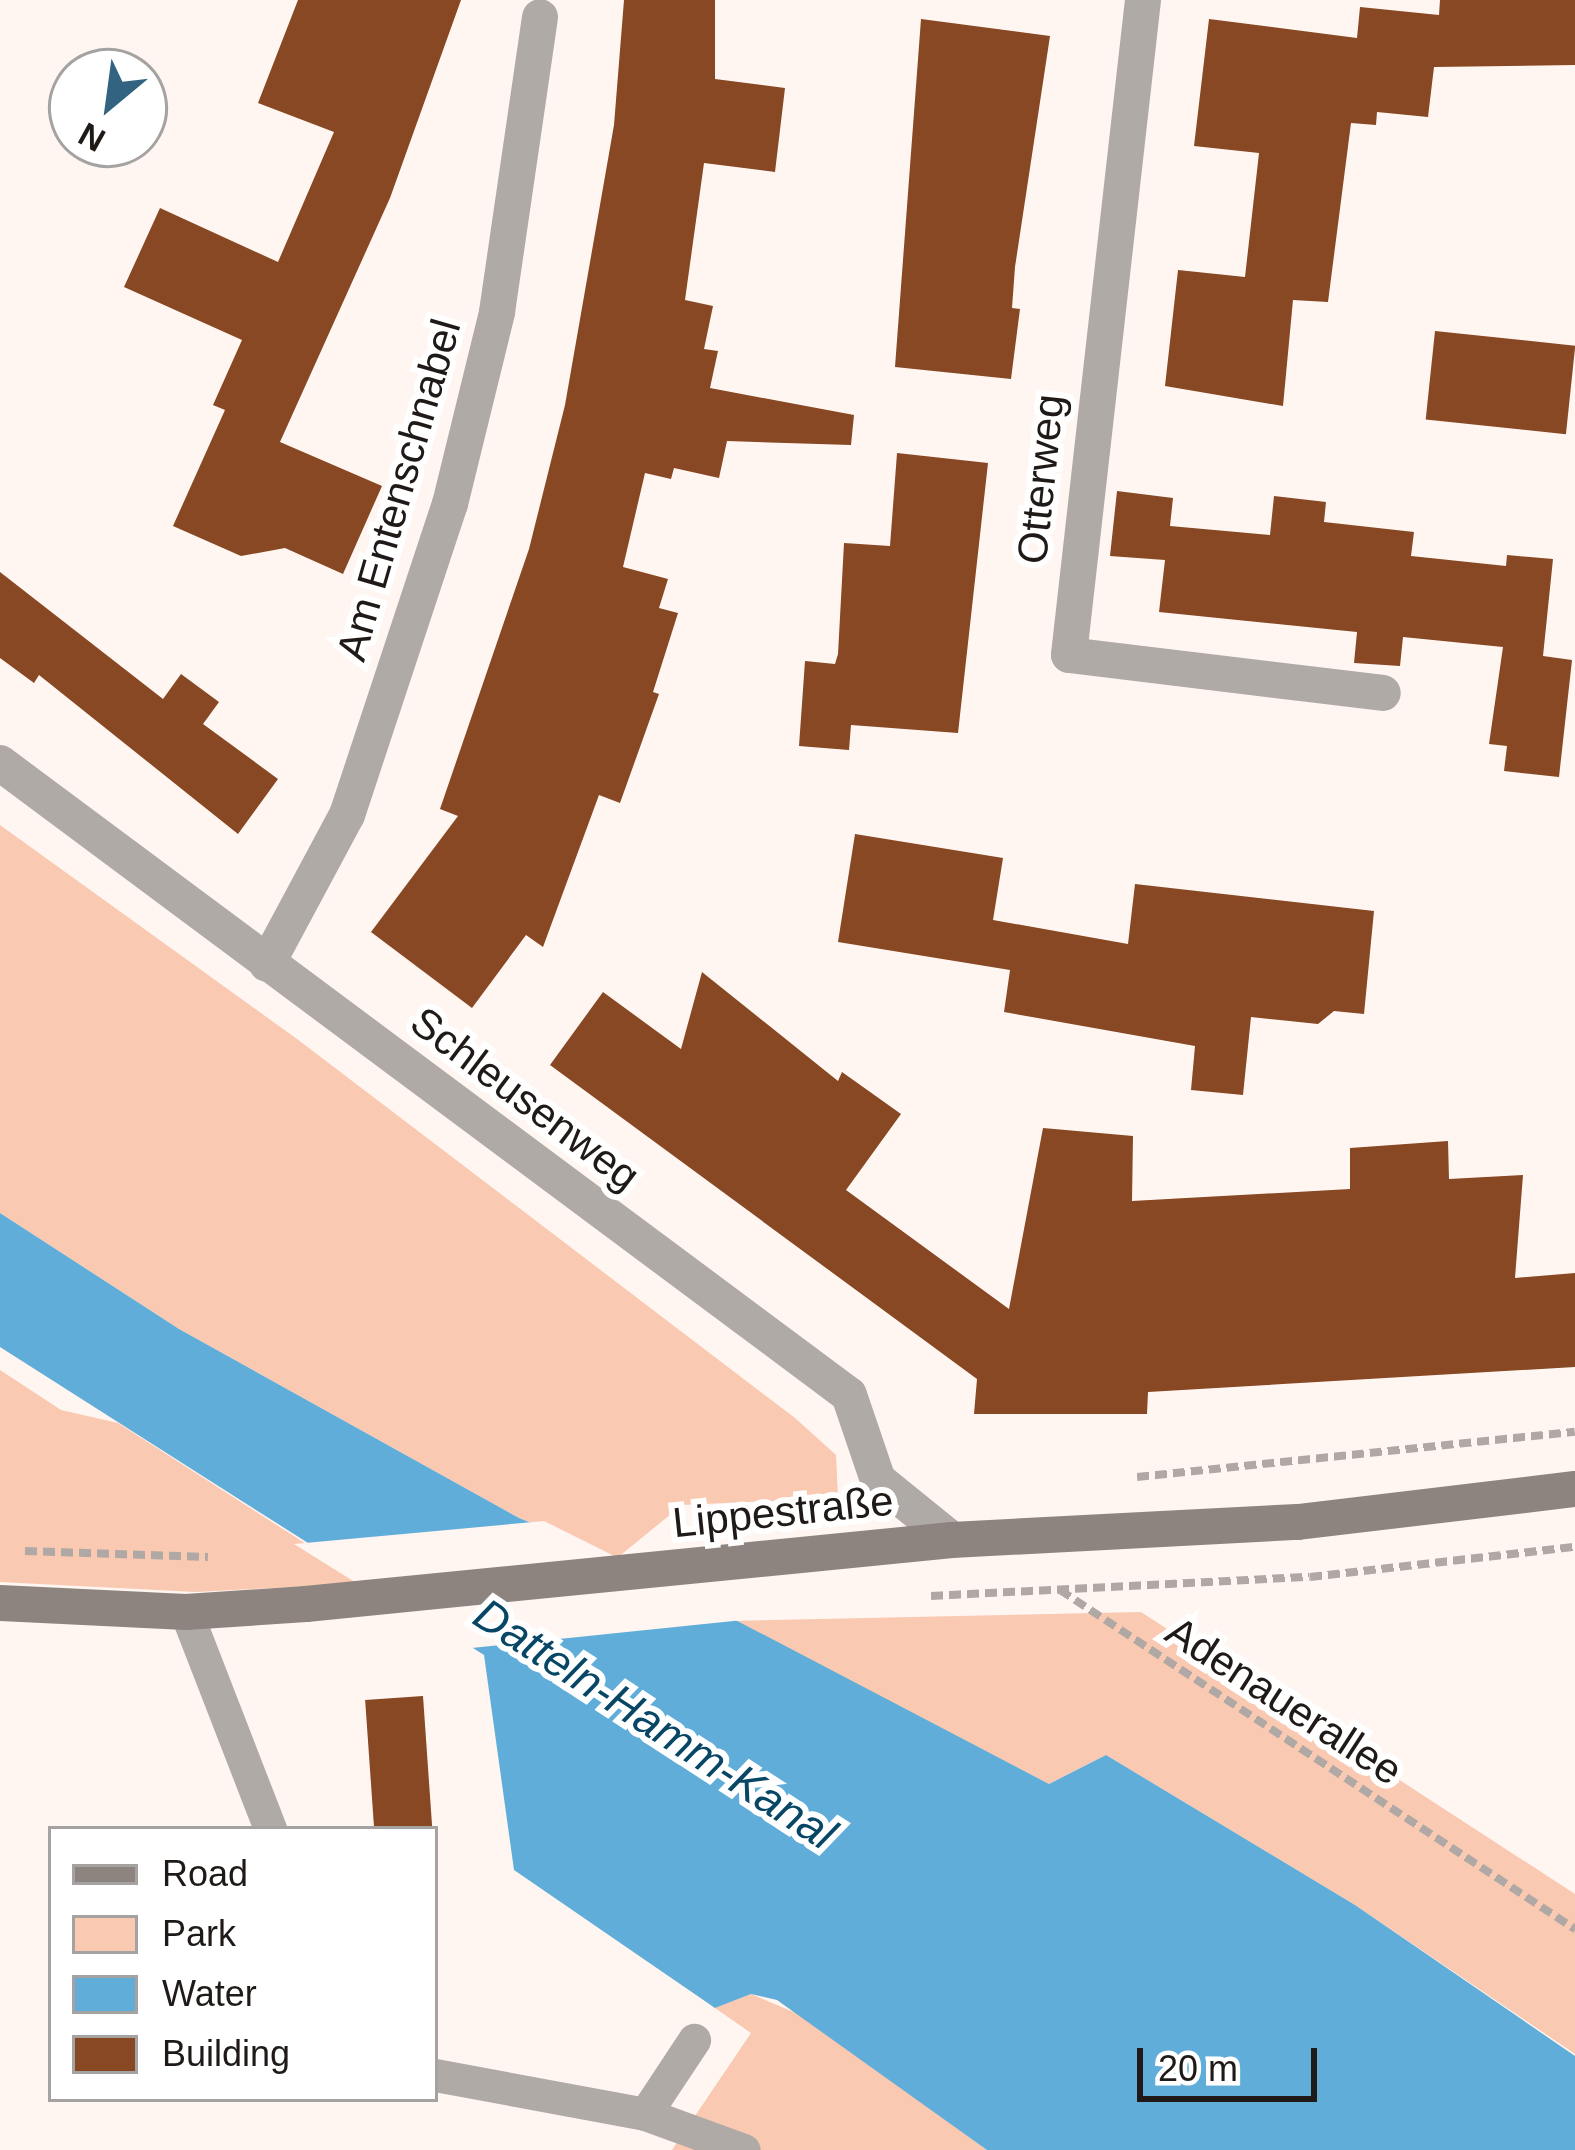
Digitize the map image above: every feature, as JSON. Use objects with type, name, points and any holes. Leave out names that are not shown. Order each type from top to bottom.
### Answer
[{"type":"main road","name":"Lippestraße","points":[[0,1603],[186,1612],[306,1604],[952,1540],[1298,1522],[1575,1489]]},
{"type":"street","name":"Otterweg","points":[[1143,0],[1069,655],[1383,693]]},
{"type":"street","name":"Am Entenschnabel","points":[[267,964],[347,815],[450,504],[497,312],[540,17]]},
{"type":"street","name":"Schleusenweg","points":[[0,763],[850,1396],[878,1480],[952,1540]]},
{"type":"lane","points":[[186,1612],[269,1826]]},
{"type":"lane","points":[[645,2114],[694,2040]]},
{"type":"lane","points":[[438,2076],[645,2114],[744,2150]]},
{"type":"path","points":[[1114,1479],[1575,1432]]},
{"type":"path","points":[[17,1552],[223,1558]]},
{"type":"path","name":"Adenauerallee","points":[[1037,1579],[1575,1929]]},
{"type":"green space","points":[[0,825],[297,1039],[795,1418],[836,1455],[838,1498],[682,1505],[617,1558],[519,1518],[179,1329],[0,1213]]},
{"type":"green space","points":[[0,1370],[61,1410],[118,1423],[367,1583],[196,1592],[0,1582]]},
{"type":"green space","points":[[1141,1612],[1575,1894],[1575,2054],[1355,1905],[1106,1755],[1049,1784],[732,1621]]},
{"type":"green space","points":[[751,1994],[803,2016],[987,2150],[672,2150],[751,2033],[715,2008]]},
{"type":"water","name":"Datteln-Hamm-Kanal","points":[[0,1213],[179,1329],[519,1518],[617,1558],[1049,1784],[1106,1755],[1355,1905],[1575,2056],[1575,2150],[987,2150],[777,2000],[751,1994],[715,2008],[514,1870],[484,1655],[0,1347]]},
{"type":"pier","points":[[544,1521],[743,1620],[462,1649],[294,1544]]},
{"type":"building","points":[[298,0],[461,0],[390,198],[280,442],[382,486],[343,574],[285,548],[241,556],[173,526],[225,410],[213,405],[242,340],[124,287],[160,208],[278,262],[334,132],[258,103]]},
{"type":"building","points":[[624,0],[715,0],[715,79],[785,88],[775,172],[704,163],[685,300],[713,306],[704,349],[718,351],[710,388],[854,415],[851,445],[727,441],[719,478],[674,468],[671,479],[645,473],[623,567],[668,579],[659,608],[678,613],[653,692],[659,694],[620,803],[599,795],[543,947],[526,935],[472,1008],[371,932],[458,816],[440,809],[529,549],[565,405],[614,125]]},
{"type":"building","points":[[1440,0],[1575,0],[1575,65],[1434,67],[1428,117],[1377,112],[1376,125],[1351,123],[1328,302],[1293,300],[1283,406],[1165,386],[1178,270],[1245,277],[1259,153],[1194,146],[1209,19],[1357,38],[1360,7],[1439,15]]},
{"type":"building","points":[[921,19],[1050,36],[1015,267],[1012,308],[1020,309],[1011,379],[895,367]]},
{"type":"building","points":[[1435,331],[1575,346],[1566,434],[1426,420]]},
{"type":"building","points":[[897,453],[988,463],[958,733],[851,725],[849,750],[799,746],[805,661],[835,664],[838,654],[844,543],[890,546]]},
{"type":"building","points":[[1117,491],[1173,498],[1170,526],[1270,535],[1274,496],[1326,502],[1324,522],[1414,532],[1411,556],[1506,566],[1507,555],[1553,559],[1543,656],[1572,660],[1559,777],[1504,771],[1507,746],[1489,744],[1503,647],[1403,637],[1400,666],[1354,663],[1357,632],[1159,612],[1165,560],[1110,556]]},
{"type":"building","points":[[0,572],[163,699],[181,674],[219,702],[203,724],[278,779],[238,834],[39,675],[34,683],[0,658]]},
{"type":"building","points":[[855,834],[1003,858],[993,920],[1128,944],[1135,884],[1374,911],[1364,1014],[1334,1011],[1318,1024],[1251,1017],[1243,1095],[1191,1090],[1195,1046],[1004,1012],[1010,970],[838,942]]},
{"type":"building","points":[[702,972],[838,1081],[842,1072],[901,1114],[846,1190],[1009,1309],[1043,1128],[1133,1136],[1132,1201],[1350,1189],[1350,1148],[1448,1141],[1449,1179],[1523,1175],[1515,1278],[1575,1273],[1575,1367],[1148,1392],[1147,1414],[974,1414],[977,1379],[550,1065],[603,992],[681,1049]]},
{"type":"building","points":[[423,1696],[432,1826],[374,1826],[365,1700]]}]
